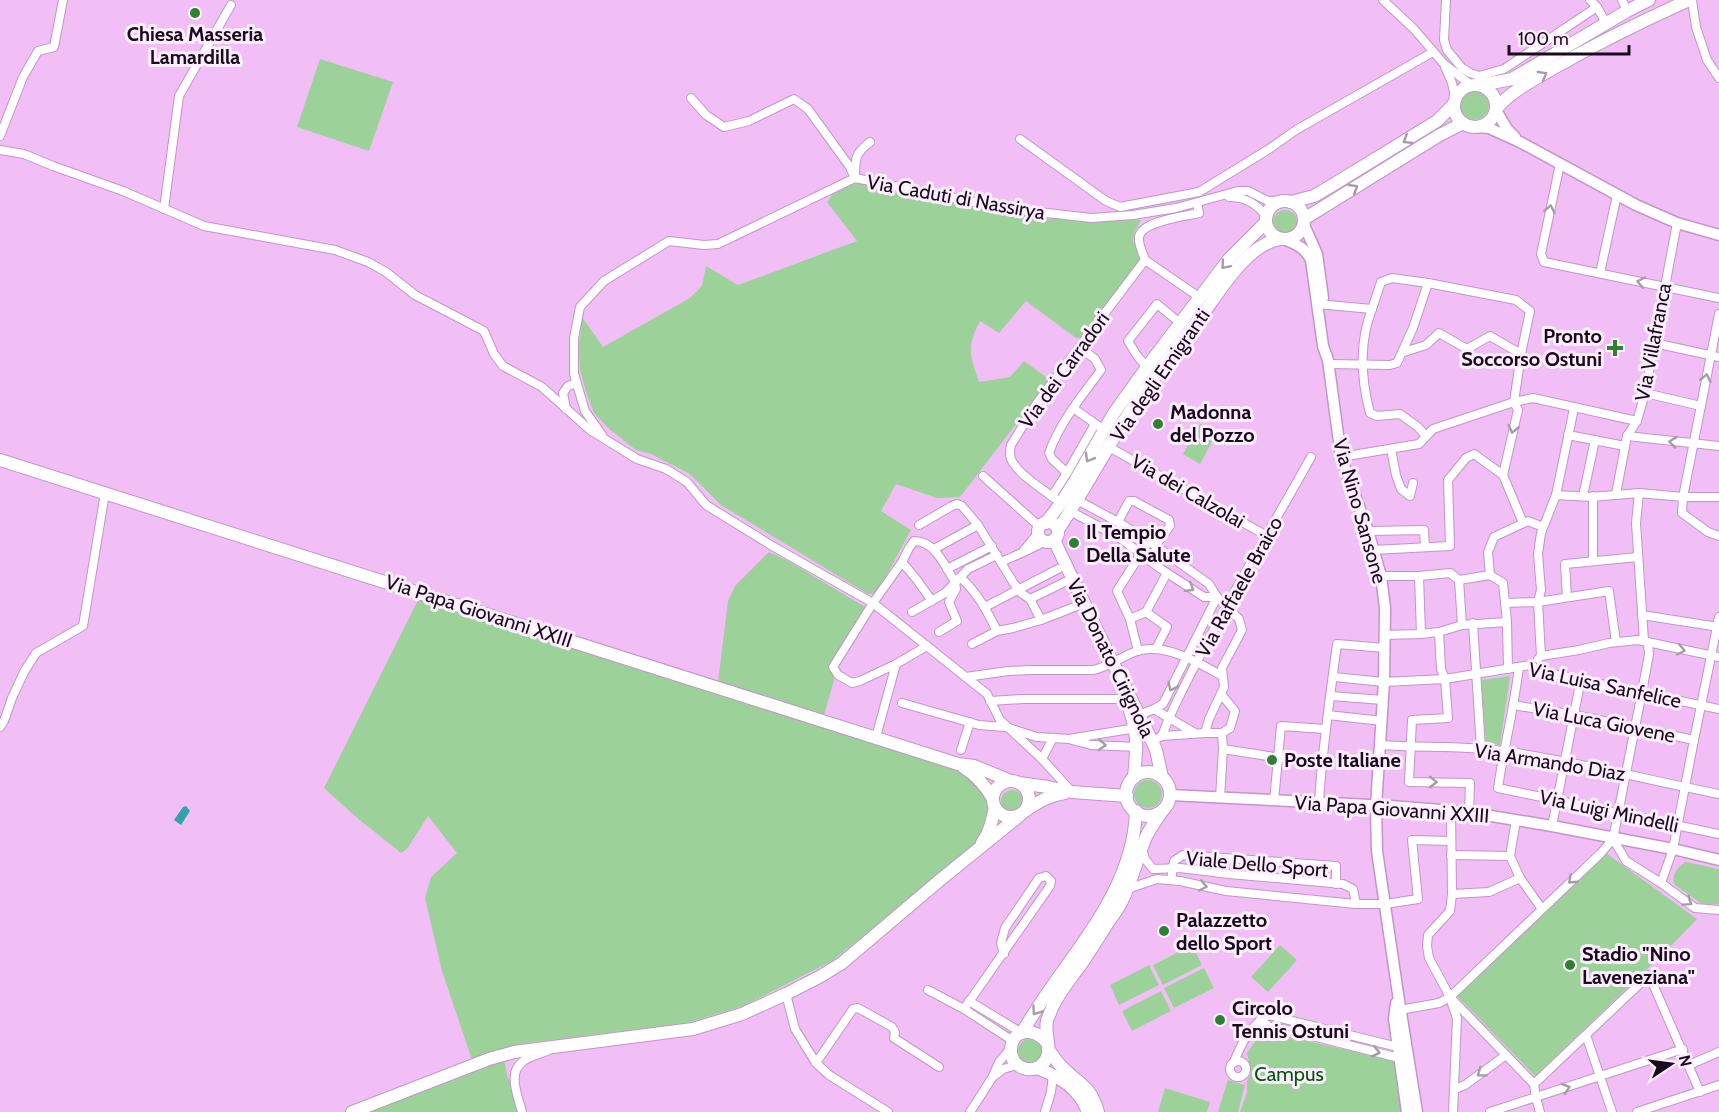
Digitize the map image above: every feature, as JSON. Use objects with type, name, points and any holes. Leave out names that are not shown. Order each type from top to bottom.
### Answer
[{"type":"main road","points":[[1649,0],[1624,5],[1606,23],[1512,78],[1476,85],[1459,92],[1454,101],[1454,112],[1467,126],[1478,127],[1489,121],[1502,101],[1517,89],[1647,19],[1690,0]]},
{"type":"main road","points":[[1476,85],[1486,88],[1494,97],[1496,110]]},
{"type":"main road","name":"Via degli Emigranti","points":[[1047,532],[1065,502],[1100,427],[1114,413],[1229,259],[1266,219],[1272,205],[1314,196],[1437,121],[1454,101]]},
{"type":"main road","name":"Via degli Emigranti","points":[[1065,502],[1109,447],[1158,373],[1243,263],[1260,246],[1269,241],[1297,235],[1304,222],[1438,136],[1463,123]]},
{"type":"main road","points":[[1288,201],[1300,208],[1304,222]]},
{"type":"main road","points":[[1266,219],[1270,233],[1283,239]]},
{"type":"main road","name":"Via Papa Giovanni XXIII","points":[[0,460],[958,764],[974,766],[1015,782],[1072,792],[1127,796]]},
{"type":"main road","name":"Via Donato Cirignola","points":[[1047,532],[1058,569],[1077,606],[1139,715],[1157,738],[1162,777]]},
{"type":"main road","name":"Via Donato Cirignola","points":[[1047,532],[1110,664],[1136,728],[1134,778]]},
{"type":"main road","name":"Via Papa Giovanni XXIII","points":[[958,764],[974,774],[987,787],[994,803]]},
{"type":"main road","points":[[1036,1068],[1046,1061],[1047,1021],[1056,999],[1122,902],[1147,835],[1166,806],[1170,795],[1169,788],[1162,777],[1151,772],[1139,774],[1127,789],[1131,807],[1149,816],[1163,810]]},
{"type":"main road","points":[[978,849],[987,836],[992,821],[994,803],[996,789],[1005,782],[1015,782],[1023,786],[1029,795],[1029,801],[1022,813],[1014,818],[1003,816],[994,803]]},
{"type":"main road","name":"Via Papa Giovanni XXIII","points":[[352,1112],[489,1059],[514,1052],[693,1029],[742,1014],[786,994],[842,963],[1022,813],[1041,800],[1072,792]]},
{"type":"main road","points":[[1088,1112],[1077,1093],[1053,1074],[1017,1065],[1011,1054],[1015,1041],[1108,906],[1126,863],[1135,831],[1136,811]]},
{"type":"main road","points":[[1015,1041],[1034,1032],[1039,1034],[1061,1067],[1089,1092],[1098,1112]]},
{"type":"street","points":[[0,136],[23,77],[38,51],[54,47],[63,0]]},
{"type":"street","points":[[1383,0],[1414,29],[1444,64],[1476,85]]},
{"type":"street","points":[[1446,0],[1444,40],[1447,50],[1462,68],[1479,76],[1504,69],[1596,7]]},
{"type":"street","points":[[1590,0],[1606,23]]},
{"type":"street","points":[[1690,0],[1707,60],[1719,78]]},
{"type":"street","points":[[165,209],[179,96],[231,5]]},
{"type":"street","points":[[1530,51],[1535,65]]},
{"type":"street","points":[[1020,139],[1106,201],[1120,207],[1199,192],[1296,130],[1433,52]]},
{"type":"street","points":[[1444,64],[1452,83],[1454,101]]},
{"type":"street","points":[[691,98],[706,115],[724,127],[749,121],[794,99],[808,109],[855,178]]},
{"type":"street","points":[[1496,110],[1506,129],[1520,142]]},
{"type":"street","points":[[1478,127],[1489,128],[1520,142],[1617,195],[1677,223],[1719,235]]},
{"type":"street","points":[[855,178],[855,159],[860,150],[870,142]]},
{"type":"street","points":[[0,150],[24,154],[123,191],[204,226],[335,250],[368,262],[386,272],[415,295],[484,331],[494,354],[503,366],[542,387],[590,430],[637,459],[666,469],[687,482],[706,505],[774,547],[873,603],[987,694],[1000,720],[1042,759],[1072,792]]},
{"type":"street","points":[[1560,164],[1541,254],[1544,262],[1719,298]]},
{"type":"street","name":"Via Caduti di Nassirya","points":[[604,438],[585,411],[574,374],[574,338],[580,307],[604,281],[669,241],[704,245],[718,244],[855,178],[1004,208],[1091,218],[1133,215],[1197,203],[1238,191],[1248,191],[1268,201],[1288,201]]},
{"type":"street","points":[[1599,273],[1617,195]]},
{"type":"street","name":"Via Caduti di Nassirya","points":[[1220,197],[1243,197],[1260,208],[1266,219]]},
{"type":"street","points":[[1197,203],[1199,213],[1156,223],[1143,229],[1139,235],[1145,260],[1199,297]]},
{"type":"street","name":"Via Nino Sansone","points":[[1304,222],[1317,254],[1321,304]]},
{"type":"street","name":"Via Villafranca","points":[[1616,494],[1627,436],[1637,421],[1645,393],[1677,223]]},
{"type":"street","name":"Via Nino Sansone","points":[[1283,239],[1300,246],[1311,260],[1330,346],[1328,362],[1341,457],[1368,531],[1381,576],[1385,608],[1385,648],[1376,806],[1377,851],[1398,994]]},
{"type":"street","name":"Via dei Carradori","points":[[1065,502],[1022,473],[1012,461],[1009,453],[1011,445],[1037,403],[1145,260]]},
{"type":"street","points":[[1426,436],[1400,414],[1377,416],[1370,413],[1362,364],[1366,325],[1381,282],[1392,278],[1516,300],[1530,311],[1514,402],[1518,410],[1503,475]]},
{"type":"street","points":[[1328,362],[1390,365],[1397,363],[1404,351],[1428,283]]},
{"type":"street","name":"Via degli Emigranti","points":[[1147,367],[1128,340],[1156,304],[1180,323]]},
{"type":"street","points":[[1321,304],[1372,309]]},
{"type":"street","points":[[1719,314],[1715,356],[1701,406],[1683,497],[1682,513],[1708,532],[1719,536]]},
{"type":"street","points":[[1404,351],[1426,345],[1439,333],[1467,349],[1490,336],[1521,354]]},
{"type":"street","points":[[1653,343],[1715,356]]},
{"type":"street","points":[[1067,473],[1049,453],[1062,424],[1101,370],[1095,359],[1079,347]]},
{"type":"street","points":[[566,409],[563,393],[568,386],[577,383]]},
{"type":"street","points":[[1645,393],[1701,406]]},
{"type":"street","points":[[1341,457],[1419,444],[1433,429],[1514,402],[1533,398],[1637,421]]},
{"type":"street","points":[[1065,502],[1067,473],[1100,427],[1073,408]]},
{"type":"street","points":[[1541,656],[1539,602],[1541,590],[1538,554],[1543,527],[1557,495],[1574,408]]},
{"type":"street","points":[[577,419],[585,411]]},
{"type":"street","points":[[1568,435],[1625,446]]},
{"type":"street","points":[[1627,436],[1719,446]]},
{"type":"street","points":[[1583,496],[1595,440]]},
{"type":"street","name":"Via dei Calzolai","points":[[1109,447],[1266,536]]},
{"type":"street","points":[[1391,449],[1401,489],[1410,496],[1413,483]]},
{"type":"street","points":[[1373,550],[1450,546],[1448,480],[1466,458],[1474,454],[1503,475],[1523,523]]},
{"type":"street","name":"Via Raffaele Braico","points":[[1157,738],[1237,585],[1311,457]]},
{"type":"street","points":[[912,612],[945,593],[968,569],[1033,549],[1047,532],[982,476]]},
{"type":"street","points":[[0,727],[24,672],[36,653],[83,626],[105,493]]},
{"type":"street","points":[[1557,495],[1593,496],[1640,493],[1719,498]]},
{"type":"street","points":[[1400,1010],[1439,1003],[1450,997],[1601,853],[1612,839],[1649,654],[1642,615],[1636,523],[1640,493]]},
{"type":"street","points":[[1593,496],[1593,561]]},
{"type":"street","points":[[1118,522],[1129,501],[1134,501],[1169,520],[1170,526],[1141,554],[1117,591],[1130,619],[1138,651]]},
{"type":"street","points":[[1065,502],[1118,522],[1152,544],[1209,584],[1217,597],[1239,619],[1242,630],[1222,668],[1224,687],[1205,732]]},
{"type":"street","points":[[1065,502],[1204,597],[1217,597]]},
{"type":"street","points":[[919,525],[957,504],[962,506],[978,525],[1018,589],[1030,599],[1041,620]]},
{"type":"street","points":[[1490,575],[1488,552],[1494,537],[1528,521],[1543,527]]},
{"type":"street","points":[[934,549],[978,525]]},
{"type":"street","points":[[1368,531],[1424,530],[1425,547]]},
{"type":"street","points":[[927,646],[896,664],[852,683],[838,675],[833,667],[914,541],[921,541],[934,549],[947,569],[958,580],[973,588],[997,631]]},
{"type":"street","points":[[947,569],[992,546]]},
{"type":"street","points":[[1567,597],[1565,564],[1638,557]]},
{"type":"street","points":[[902,562],[932,601]]},
{"type":"street","points":[[985,607],[1058,569]]},
{"type":"street","points":[[1130,619],[1146,612],[1167,573]]},
{"type":"street","points":[[1381,576],[1450,573],[1459,580],[1490,575],[1503,583],[1508,669]]},
{"type":"street","points":[[1419,576],[1421,634]]},
{"type":"street","points":[[939,632],[957,621],[949,602],[958,580]]},
{"type":"street","points":[[1459,580],[1462,625]]},
{"type":"street","points":[[1030,599],[1065,582]]},
{"type":"street","points":[[1505,603],[1539,602],[1609,591],[1616,642]]},
{"type":"street","name":"Via Raffaele Braico","points":[[1154,709],[1163,704],[1217,597]]},
{"type":"street","points":[[972,644],[997,631],[1041,620],[1077,606]]},
{"type":"street","points":[[1146,612],[1167,627],[1156,649]]},
{"type":"street","points":[[1642,615],[1718,627]]},
{"type":"street","points":[[1661,883],[1674,849],[1701,706],[1715,657],[1719,617]]},
{"type":"street","points":[[1385,635],[1421,634],[1473,623],[1506,622]]},
{"type":"street","points":[[1473,623],[1481,749]]},
{"type":"street","points":[[1439,632],[1441,669],[1445,679],[1448,718],[1412,720],[1409,782],[1470,783],[1469,813]]},
{"type":"street","points":[[1530,665],[1541,656],[1616,642],[1646,642],[1715,657]]},
{"type":"street","points":[[1319,803],[1325,729],[1337,644],[1385,648]]},
{"type":"street","points":[[966,677],[1008,671],[1093,670],[1138,651],[1156,649],[1167,650],[1222,676]]},
{"type":"street","points":[[876,737],[896,664]]},
{"type":"street","name":"Via Luisa Sanfelice","points":[[1334,677],[1384,682],[1445,679],[1530,665],[1539,671],[1719,709]]},
{"type":"street","points":[[1504,751],[1519,667]]},
{"type":"street","points":[[1552,826],[1581,679]]},
{"type":"street","points":[[1157,738],[1205,732],[1222,733],[1230,728],[1235,711],[1221,694]]},
{"type":"street","points":[[1331,696],[1383,700]]},
{"type":"street","points":[[990,701],[1125,699]]},
{"type":"street","points":[[902,704],[1037,737],[1069,739],[1091,745],[1137,747]]},
{"type":"street","name":"Via Luca Giovene","points":[[1514,705],[1575,715],[1694,740]]},
{"type":"street","points":[[1139,715],[1154,709],[1195,733]]},
{"type":"street","points":[[1328,714],[1382,721]]},
{"type":"street","points":[[961,750],[970,722]]},
{"type":"street","points":[[1274,801],[1281,726],[1325,729]]},
{"type":"street","points":[[1069,739],[1136,728]]},
{"type":"street","points":[[1220,798],[1222,733]]},
{"type":"street","points":[[1042,759],[1053,738]]},
{"type":"street","name":"Via Armando Diaz","points":[[1380,745],[1504,751],[1719,794]]},
{"type":"street","points":[[1223,749],[1300,761]]},
{"type":"street","name":"Via Luigi Mindelli","points":[[1504,751],[1498,788],[1719,834]]},
{"type":"street","name":"Via Papa Giovanni XXIII","points":[[1170,795],[1469,813],[1552,826],[1674,849],[1719,860]]},
{"type":"street","points":[[1451,811],[1452,894],[1450,912],[1428,935],[1427,946],[1429,958],[1450,997],[1457,1018],[1454,1112]]},
{"type":"street","points":[[1516,820],[1510,856],[1520,878],[1542,909]]},
{"type":"street","points":[[1612,839],[1626,861],[1695,908],[1719,910]]},
{"type":"street","name":"Viale Dello Sport","points":[[1126,890],[1157,879],[1226,891],[1385,904],[1418,899],[1412,840],[1451,842]]},
{"type":"street","name":"Viale Dello Sport","points":[[1142,849],[1145,859],[1153,869],[1173,868],[1343,884],[1353,889],[1356,903]]},
{"type":"street","name":"Viale Dello Sport","points":[[1171,880],[1174,861],[1183,855],[1336,866],[1336,884]]},
{"type":"street","points":[[1451,855],[1510,856]]},
{"type":"street","points":[[967,1005],[1004,954],[1050,886],[1051,881],[1046,876],[1039,878],[1005,928],[1001,943],[1004,954]]},
{"type":"street","points":[[1452,894],[1489,892],[1520,878]]},
{"type":"street","points":[[1534,1084],[1649,975],[1701,1092]]},
{"type":"street","points":[[928,990],[967,1005],[1015,1041],[999,1062],[992,1078],[970,1112]]},
{"type":"street","points":[[786,994],[795,1029],[816,1063],[829,1075],[888,1112]]},
{"type":"street","points":[[1398,994],[1417,1112]]},
{"type":"street","points":[[1398,994],[1394,1019],[1407,1112]]},
{"type":"street","points":[[1450,997],[1534,1084],[1540,1112]]},
{"type":"street","points":[[816,1063],[854,1009],[858,1008],[892,1027],[895,1032],[894,1038],[939,1067]]},
{"type":"street","points":[[1234,1062],[1248,1034],[1260,1020],[1268,1015],[1398,1053]]},
{"type":"street","points":[[1586,1035],[1612,1112]]},
{"type":"street","points":[[522,1112],[514,1079],[516,1067],[525,1060],[546,1052],[551,1046]]},
{"type":"street","points":[[1490,1112],[1683,1049]]},
{"type":"street","points":[[1689,1065],[1719,1052]]},
{"type":"street","points":[[1455,1089],[1465,1085],[1506,1055]]},
{"type":"street","points":[[992,1078],[1003,1069],[1017,1065]]},
{"type":"street","points":[[1045,1112],[1053,1074]]},
{"type":"street","points":[[1637,1112],[1663,1108],[1719,1085]]},
{"type":"green space","points":[[320,59],[393,82],[369,151],[297,127]]},
{"type":"green space","points":[[1474,90],[1480,91],[1488,99],[1488,111],[1480,119],[1474,120],[1468,119],[1460,111],[1459,105],[1460,99],[1468,91]]},
{"type":"green space","points":[[855,183],[1040,218],[1100,221],[1141,220],[1133,240],[1142,259],[1083,337],[1076,338],[1026,301],[999,333],[980,321],[971,345],[973,365],[979,382],[1010,377],[1024,361],[1050,380],[960,497],[937,498],[896,484],[881,511],[911,530],[877,593],[868,594],[721,505],[690,474],[651,454],[636,450],[608,428],[594,413],[586,392],[580,370],[579,348],[582,317],[603,347],[690,298],[702,286],[706,266],[738,285],[857,241],[827,202],[833,194]]},
{"type":"green space","points":[[1285,210],[1294,213],[1297,222],[1294,231],[1285,234],[1276,231],[1273,222],[1276,213]]},
{"type":"green space","points":[[1200,424],[1217,433],[1200,464],[1183,454]]},
{"type":"green space","points":[[769,552],[867,608],[831,668],[834,680],[824,715],[718,682],[728,601],[735,586]]},
{"type":"green space","points":[[420,596],[893,747],[958,771],[975,780],[987,797],[989,821],[973,848],[832,961],[743,1006],[687,1023],[520,1044],[472,1060],[442,971],[425,898],[431,877],[457,853],[428,816],[407,849],[401,853],[324,788]]},
{"type":"green space","points":[[1510,676],[1500,745],[1486,743],[1481,680]]},
{"type":"green space","points":[[1148,780],[1158,784],[1162,794],[1158,804],[1148,808],[1138,804],[1134,794],[1138,784]]},
{"type":"green space","points":[[1012,790],[1022,797],[1023,801],[1016,811],[1012,812],[1002,805],[1001,801],[1008,791]]},
{"type":"green space","name":"Stadio \"Nino Laveneziana\"","points":[[1606,853],[1697,919],[1535,1076],[1457,996]]},
{"type":"green space","points":[[1686,862],[1719,869],[1719,904],[1702,904],[1675,885],[1673,878],[1680,866]]},
{"type":"green space","points":[[1192,945],[1202,965],[1163,985],[1153,965]]},
{"type":"green space","points":[[1280,945],[1297,960],[1268,992],[1251,977]]},
{"type":"green space","points":[[1149,965],[1159,985],[1119,1005],[1110,985]]},
{"type":"green space","points":[[1204,968],[1214,988],[1174,1008],[1164,988]]},
{"type":"green space","points":[[1161,991],[1171,1011],[1132,1031],[1122,1011]]},
{"type":"green space","name":"Campus","points":[[1272,1033],[1396,1061],[1403,1112],[1240,1112],[1251,1073],[1247,1053],[1258,1037]]},
{"type":"green space","points":[[1030,1039],[1039,1042],[1042,1051],[1039,1060],[1030,1063],[1021,1060],[1018,1051],[1021,1042]]},
{"type":"green space","points":[[504,1060],[520,1112],[368,1112]]},
{"type":"green space","points":[[1228,1080],[1245,1085],[1238,1112],[1218,1112]]},
{"type":"green space","points":[[1165,1088],[1210,1102],[1207,1112],[1158,1112]]},
{"type":"shaded area","points":[[186,806],[190,811],[181,825],[174,820]]},
{"type":"place","name":"Chiesa Masseria Lamardilla","points":[[195,13]]},
{"type":"place","name":"Pronto Soccorso Ostuni","points":[[1615,348]]},
{"type":"place","name":"Madonna del Pozzo","points":[[1158,424]]},
{"type":"place","name":"Il Tempio Della Salute","points":[[1074,543]]},
{"type":"place","name":"Poste Italiane","points":[[1272,760]]},
{"type":"place","name":"Palazzetto dello Sport","points":[[1164,931]]},
{"type":"place","name":"Stadio \"Nino Laveneziana\"","points":[[1570,965]]},
{"type":"place","name":"Circolo Tennis Ostuni","points":[[1220,1020]]}]
